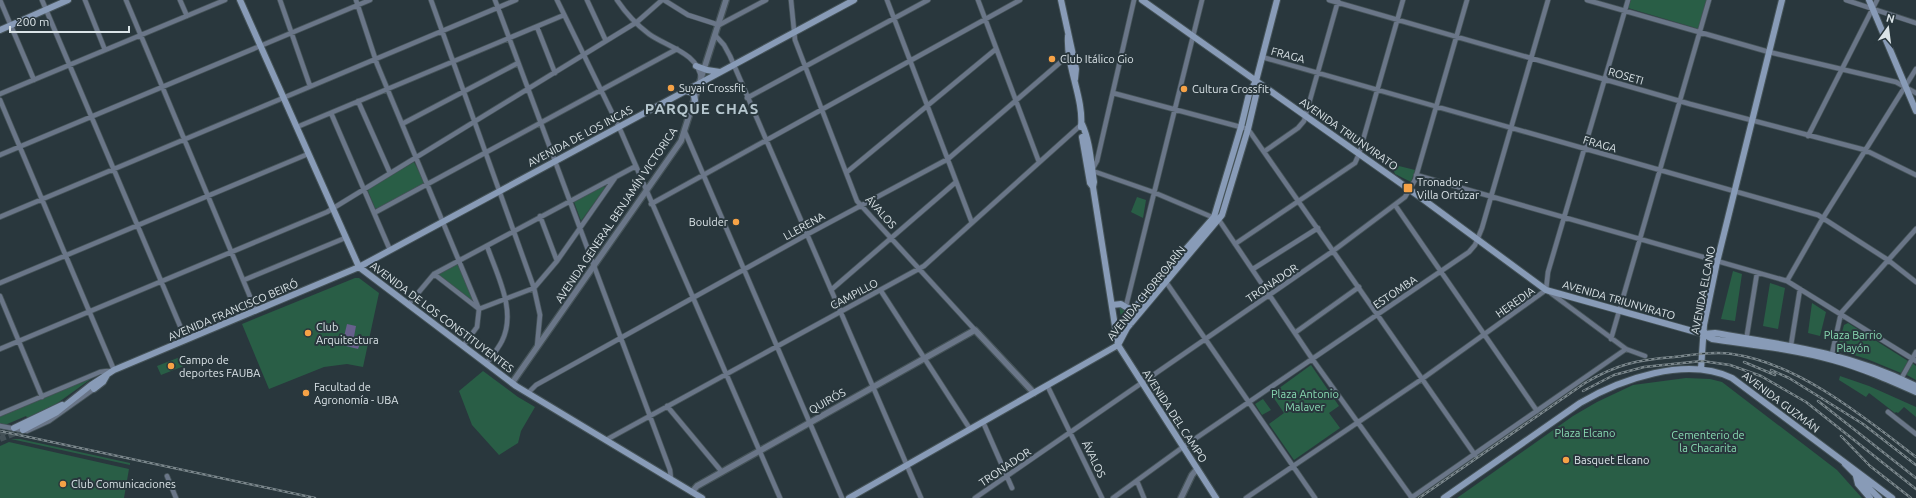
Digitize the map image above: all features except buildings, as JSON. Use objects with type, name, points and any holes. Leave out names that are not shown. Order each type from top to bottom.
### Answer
[{"type":"main road","points":[[0,30],[68,0]]},
{"type":"main road","name":"AVENIDA DE LOS CONSTITUYENTES","points":[[240,0],[359,267],[512,383],[702,498]]},
{"type":"main road","name":"AVENIDA DE LOS INCAS","points":[[359,267],[854,0]]},
{"type":"main road","points":[[1061,0],[1082,124],[1085,130],[1089,150],[1090,183],[1093,188],[1118,345]]},
{"type":"main road","name":"AVENIDA TRIUNVIRATO","points":[[1142,0],[1411,190],[1546,290],[1703,334],[1712,339],[1791,345],[1832,354],[1866,364],[1916,386]]},
{"type":"main road","name":"AVENIDA CHORROARÍN","points":[[1216,218],[1222,215],[1248,128],[1256,95],[1256,81],[1277,0]]},
{"type":"main road","name":"AVENIDA ELCANO","points":[[1701,369],[1704,325],[1717,262],[1782,0]]},
{"type":"main road","points":[[1869,0],[1916,111]]},
{"type":"main road","points":[[696,66],[720,72]]},
{"type":"main road","name":"AVENIDA CHORROARÍN","points":[[849,498],[1118,345],[1131,324],[1216,218],[1249,94],[1256,81]]},
{"type":"main road","points":[[686,91],[693,93],[695,100]]},
{"type":"main road","points":[[1082,124],[1081,131],[1090,170]]},
{"type":"main road","name":"AVENIDA CHORROARÍN","points":[[1128,307],[1138,305],[1161,277],[1191,249]]},
{"type":"main road","name":"AVENIDA FRANCISCO BEIRÓ","points":[[111,372],[359,267]]},
{"type":"main road","points":[[1161,277],[1166,282]]},
{"type":"main road","points":[[1112,305],[1121,304],[1128,307],[1132,316],[1131,324]]},
{"type":"main road","points":[[1694,332],[1704,325]]},
{"type":"main road","name":"AVENIDA TRIUNVIRATO","points":[[1746,341],[1832,360],[1870,372],[1916,392]]},
{"type":"main road","name":"AVENIDA DEL CAMPO","points":[[1118,345],[1216,498]]},
{"type":"main road","points":[[1444,498],[1575,407],[1602,391],[1646,375],[1701,369]]},
{"type":"main road","name":"AVENIDA GUZMÁN","points":[[1701,369],[1715,371],[1732,378],[1892,498]]},
{"type":"main road","points":[[94,389],[103,382],[111,372]]},
{"type":"main road","points":[[23,430],[52,415],[111,372]]},
{"type":"main road","points":[[14,428],[72,400]]},
{"type":"main road","name":"AVENIDA GUZMÁN","points":[[1843,461],[1868,493],[1879,498]]},
{"type":"main road","points":[[1868,493],[1874,487],[1885,493]]},
{"type":"street","points":[[0,0],[34,80]]},
{"type":"street","points":[[42,0],[186,340]]},
{"type":"street","points":[[85,0],[105,50]]},
{"type":"street","points":[[126,0],[256,311]]},
{"type":"street","points":[[180,0],[187,16]]},
{"type":"street","points":[[0,94],[225,0]]},
{"type":"street","points":[[280,0],[310,86]]},
{"type":"street","points":[[0,155],[291,33],[356,3],[370,0]]},
{"type":"street","points":[[431,0],[534,288],[540,315],[536,349]]},
{"type":"street","points":[[495,0],[554,162],[570,201],[670,470],[671,479]]},
{"type":"street","points":[[0,217],[516,0]]},
{"type":"street","points":[[557,0],[619,127],[651,204],[780,498]]},
{"type":"street","points":[[586,0],[606,41]]},
{"type":"street","points":[[617,0],[637,22],[654,37],[687,55],[700,73],[701,82]]},
{"type":"street","points":[[0,349],[333,209],[637,22],[663,0],[688,15],[719,25],[766,0]]},
{"type":"street","name":"AVENIDA GENERAL BENJAMÍN VICTORICA","points":[[512,383],[594,268],[681,141],[726,0]]},
{"type":"street","name":"ÁVALOS","points":[[791,0],[794,32],[857,201],[1034,393]]},
{"type":"street","points":[[887,0],[972,223]]},
{"type":"street","points":[[747,98],[928,0]]},
{"type":"street","points":[[978,0],[1040,162]]},
{"type":"street","points":[[651,204],[1020,0]]},
{"type":"street","points":[[1134,0],[1099,150],[1090,170],[1153,192],[1216,218],[1253,269],[1357,423],[1411,498],[1626,349]]},
{"type":"street","points":[[1128,307],[1153,192],[1202,0]]},
{"type":"street","name":"ROSETI","points":[[1329,0],[1338,1],[1397,20],[1752,122],[1865,150],[1916,175]]},
{"type":"street","points":[[1235,244],[1352,166],[1359,154],[1403,0]]},
{"type":"street","name":"TRONADOR","points":[[975,498],[1071,434],[1206,338],[1333,252],[1405,198],[1411,190],[1416,175],[1467,0]]},
{"type":"street","name":"ESTOMBA","points":[[1113,498],[1183,447],[1314,360],[1469,252],[1478,240],[1548,0]]},
{"type":"street","points":[[1587,0],[1769,52],[1896,82],[1916,93]]},
{"type":"street","name":"HEREDIA","points":[[1246,498],[1422,379],[1546,290],[1548,272],[1565,219],[1604,79],[1628,0]]},
{"type":"street","points":[[1611,339],[1641,241],[1709,0]]},
{"type":"street","points":[[1846,0],[1916,23]]},
{"type":"street","points":[[1808,136],[1877,0]]},
{"type":"street","points":[[1265,151],[1298,128],[1306,116],[1338,1]]},
{"type":"street","points":[[356,3],[387,89],[479,309],[477,328],[463,346]]},
{"type":"street","points":[[297,127],[564,15]]},
{"type":"street","points":[[537,27],[554,73]]},
{"type":"street","points":[[715,35],[724,45],[733,65],[808,234],[921,498]]},
{"type":"street","points":[[374,213],[677,49]]},
{"type":"street","points":[[847,172],[928,107],[996,49]]},
{"type":"street","name":"LLERENA","points":[[528,393],[536,385],[620,338],[693,299],[808,234],[948,159],[1016,100],[1071,56]]},
{"type":"street","name":"FRAGA","points":[[1262,57],[1824,218],[1888,260],[1916,282]]},
{"type":"street","points":[[402,124],[518,63]]},
{"type":"street","points":[[1787,282],[1865,150],[1916,69]]},
{"type":"street","points":[[1113,93],[1248,128],[1475,455]]},
{"type":"street","points":[[0,100],[90,312],[111,372]]},
{"type":"street","points":[[358,101],[390,174]]},
{"type":"street","points":[[331,113],[390,250]]},
{"type":"street","name":"CAMPILLO","points":[[606,440],[726,373],[920,269],[1082,124]]},
{"type":"street","points":[[685,132],[842,498]]},
{"type":"street","points":[[1089,150],[1099,150]]},
{"type":"street","points":[[0,283],[308,154]]},
{"type":"street","points":[[408,305],[434,274],[487,246],[514,229],[636,166]]},
{"type":"street","points":[[1416,175],[1490,198],[1787,282],[1841,313],[1916,361]]},
{"type":"street","points":[[479,309],[534,288],[557,262],[616,176]]},
{"type":"street","points":[[831,290],[956,182]]},
{"type":"street","points":[[1395,205],[1536,411]]},
{"type":"street","points":[[540,216],[557,262]]},
{"type":"street","points":[[1253,269],[1318,228]]},
{"type":"street","points":[[1832,354],[1841,313],[1916,229]]},
{"type":"street","points":[[244,280],[345,238]]},
{"type":"street","points":[[486,364],[499,347],[505,333],[508,313],[487,246]]},
{"type":"street","points":[[1746,341],[1757,273]]},
{"type":"street","points":[[434,274],[479,309]]},
{"type":"street","points":[[1166,282],[1315,498]]},
{"type":"street","points":[[1296,332],[1359,287]]},
{"type":"street","points":[[1791,345],[1800,289]]},
{"type":"street","points":[[1546,290],[1611,339],[1626,349],[1644,356]]},
{"type":"street","points":[[881,291],[970,428]]},
{"type":"street","points":[[0,296],[42,396]]},
{"type":"street","name":"QUIRÓS","points":[[692,492],[697,486],[975,330]]},
{"type":"street","points":[[1901,379],[1911,358],[1916,352]]},
{"type":"street","name":"AVENIDA FRANCISCO BEIRÓ","points":[[0,414],[100,372],[111,372]]},
{"type":"street","name":"ÁVALOS","points":[[1047,385],[1102,498]]},
{"type":"street","points":[[0,426],[27,431],[49,421],[94,389]]},
{"type":"street","points":[[667,406],[722,472]]},
{"type":"street","points":[[1888,412],[1916,434]]},
{"type":"street","points":[[983,422],[1012,488]]},
{"type":"street","points":[[1181,498],[1192,475],[1197,469]]},
{"type":"street","points":[[167,476],[176,498]]},
{"type":"street","points":[[1137,481],[1144,498]]},
{"type":"green space","points":[[1631,0],[1707,0],[1699,29],[1628,8]]},
{"type":"green space","points":[[414,162],[425,183],[379,208],[375,208],[368,191],[369,188]]},
{"type":"green space","points":[[1391,164],[1415,170],[1411,182],[1395,174]]},
{"type":"green space","points":[[604,185],[605,188],[581,221],[574,202]]},
{"type":"green space","points":[[1137,197],[1146,200],[1143,218],[1131,212]]},
{"type":"green space","points":[[458,264],[475,305],[436,275]]},
{"type":"green space","points":[[1733,271],[1742,274],[1735,321],[1721,319]]},
{"type":"green space","name":"Club Arquitectura","points":[[355,278],[359,278],[379,293],[363,367],[347,364],[324,367],[269,389],[242,324]]},
{"type":"green space","points":[[1770,283],[1785,288],[1778,329],[1763,326]]},
{"type":"green space","points":[[1812,303],[1826,312],[1820,336],[1808,333]]},
{"type":"green space","points":[[1119,306],[1127,309],[1130,319],[1123,328]]},
{"type":"green space","name":"Plaza Barrio Playón","points":[[1848,323],[1908,361],[1901,373],[1867,359],[1837,350],[1844,325]]},
{"type":"green space","name":"Campo de deportes FAUBA","points":[[180,357],[184,366],[161,375],[157,366]]},
{"type":"green space","points":[[1911,362],[1916,366],[1916,380],[1905,374]]},
{"type":"green space","name":"Plaza Antonio Malaver","points":[[1311,365],[1339,406],[1329,413],[1340,428],[1294,460],[1269,424],[1284,413],[1271,394]]},
{"type":"green space","points":[[483,371],[518,397],[535,407],[521,431],[518,443],[499,455],[472,425],[459,391]]},
{"type":"green space","points":[[95,376],[52,407],[28,419],[26,416],[5,425],[0,423],[0,416],[3,414]]},
{"type":"green space","points":[[1840,376],[1869,386],[1916,407],[1916,417],[1904,407],[1898,413],[1895,413],[1869,393],[1866,397],[1839,380]]},
{"type":"green space","name":"Cementerio de la Chacarita","points":[[1686,378],[1710,379],[1722,382],[1837,470],[1862,498],[1457,498],[1573,416],[1597,402],[1633,385]]},
{"type":"green space","points":[[1263,399],[1271,410],[1262,415],[1255,404]]},
{"type":"green space","points":[[11,439],[20,439],[130,463],[130,465]]},
{"type":"green space","name":"Club Comunicaciones","points":[[9,442],[129,469],[124,498],[0,498],[0,446]]},
{"type":"shaded area","points":[[347,324],[356,326],[353,342],[360,344],[358,349],[342,345]]},
{"type":"tunnel","points":[[0,434],[14,428]]},
{"type":"tunnel","points":[[0,439],[23,430]]},
{"type":"railway","points":[[1419,498],[1585,383],[1607,371],[1638,362],[1703,354],[1725,353],[1757,359],[1806,380],[1875,425],[1916,457]]},
{"type":"railway","points":[[1583,391],[1614,375],[1644,367],[1702,361],[1730,365],[1761,376],[1806,402],[1916,489]]},
{"type":"railway","points":[[1744,362],[1775,375]]},
{"type":"railway","points":[[1771,370],[1789,378],[1863,424],[1916,465]]},
{"type":"railway","points":[[1818,401],[1916,478]]},
{"type":"railway","points":[[0,431],[315,498]]},
{"type":"railway","points":[[1841,436],[1870,466],[1911,498]]},
{"type":"place","name":"Club Itálico Gio","points":[[1052,59]]},
{"type":"place","name":"Suyai Crossfit","points":[[671,88]]},
{"type":"place","name":"Cultura Crossfit","points":[[1184,89]]},
{"type":"place","name":"Tronador - Villa Ortúzar","points":[[1408,188]]},
{"type":"place","name":"Boulder","points":[[736,222]]},
{"type":"place","name":"Club Arquitectura","points":[[308,333]]},
{"type":"place","name":"Campo de deportes FAUBA","points":[[171,366]]},
{"type":"place","name":"Facultad de Agronomía - UBA","points":[[306,393]]},
{"type":"place","name":"Basquet Elcano","points":[[1566,460]]},
{"type":"place","name":"Club Comunicaciones","points":[[63,484]]},
{"type":"district","name":"PARQUE CHAS","points":[[702,109]]},
{"type":"park label","name":"Plaza Elcano","points":[[1585,433]]}]
